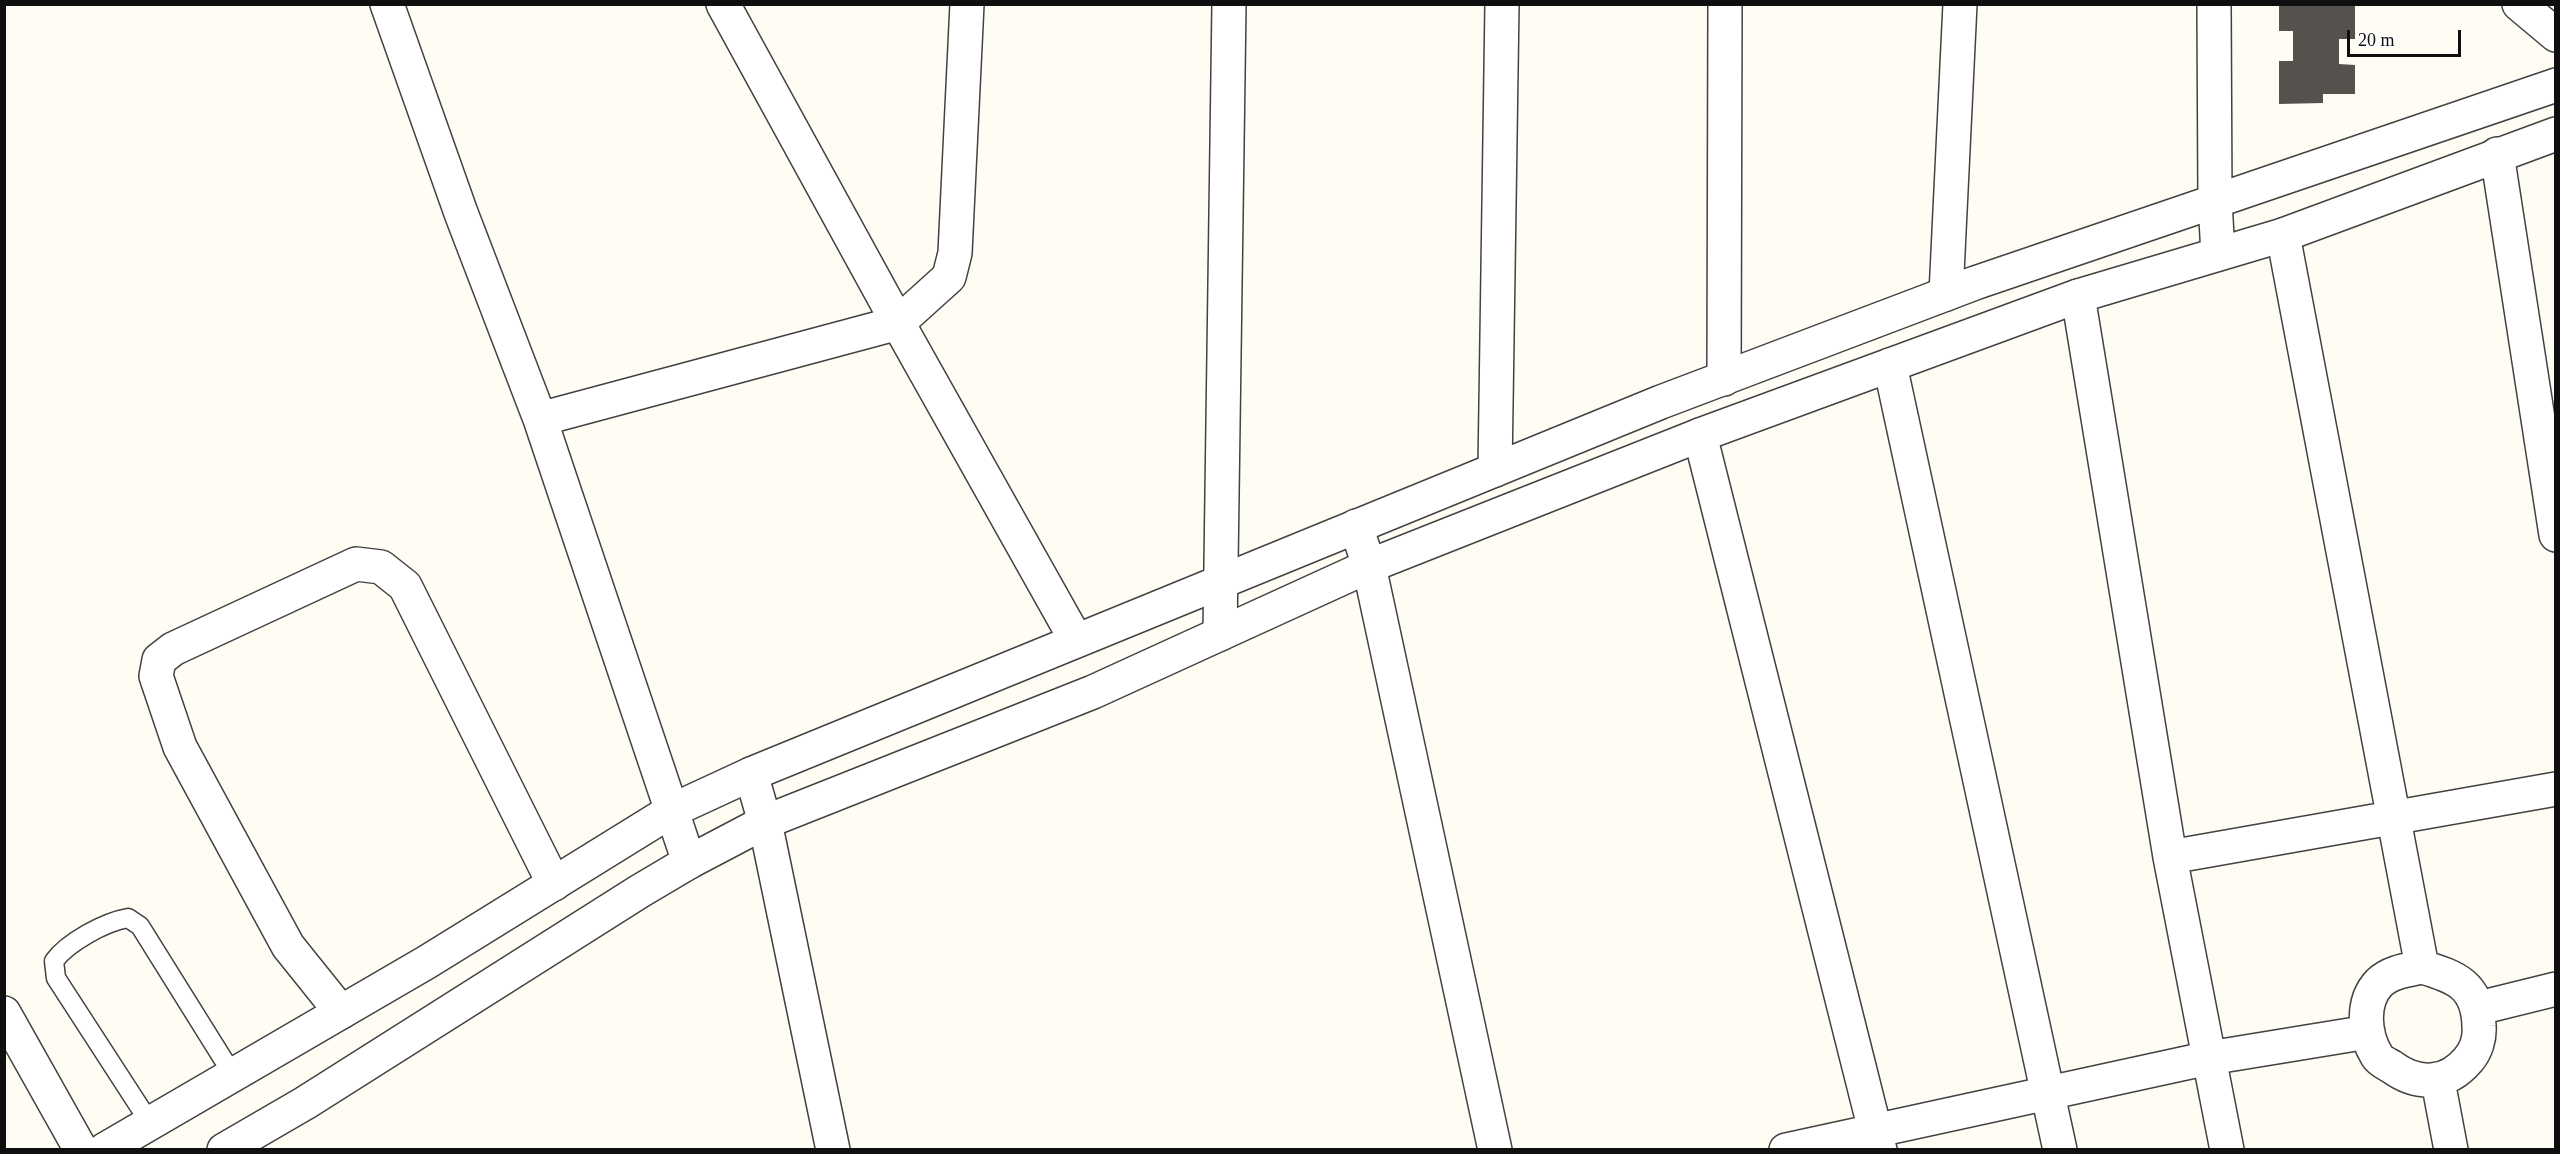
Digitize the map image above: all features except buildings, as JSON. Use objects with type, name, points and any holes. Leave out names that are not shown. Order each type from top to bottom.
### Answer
[{"type":"street","points":[[387,4],[461,213],[540,419],[689,862]]},
{"type":"street","points":[[723,4],[1076,640]]},
{"type":"street","points":[[540,419],[898,323],[949,277],[955,253],[967,4]]},
{"type":"street","points":[[1220,634],[1229,4]]},
{"type":"street","points":[[1495,470],[1502,4]]},
{"type":"street","points":[[1724,379],[1725,4]]},
{"type":"street","points":[[1946,294],[1960,4]]},
{"type":"street","points":[[2214,4],[2215,202],[2218,254]]},
{"type":"street","points":[[2519,4],[2556,35]]},
{"type":"street","points":[[104,1149],[341,1012],[671,811],[751,774],[1495,470],[1946,294],[2556,85]]},
{"type":"street","points":[[224,1149],[305,1103],[689,862],[765,822],[1093,692],[1369,566],[1700,435],[2078,296],[2283,235],[2556,134]]},
{"type":"street","points":[[2497,154],[2556,535]]},
{"type":"street","points":[[2283,235],[2422,967]]},
{"type":"street","points":[[2078,296],[2170,857],[2227,1149]]},
{"type":"street","points":[[1890,365],[2060,1149]]},
{"type":"street","points":[[1700,435],[1878,1140]]},
{"type":"street","points":[[1356,526],[1369,566],[1495,1149]]},
{"type":"street","points":[[341,1012],[288,946],[180,747],[156,676],[159,660],[173,649],[356,564],[381,567],[405,586],[554,884]]},
{"type":"street","points":[[751,774],[765,822],[833,1149]]},
{"type":"street","points":[[2170,857],[2556,789]]},
{"type":"street","points":[[2422,967],[2448,974],[2468,989],[2479,1008],[2480,1035],[2472,1055],[2460,1070],[2438,1081],[2416,1080],[2398,1072],[2378,1058],[2368,1032],[2366,1016],[2369,999],[2380,982],[2398,972],[2422,967]]},
{"type":"street","points":[[2479,1008],[2556,990]]},
{"type":"street","points":[[4,1013],[81,1149]]},
{"type":"street","points":[[1785,1149],[1878,1140],[2047,1094],[2209,1058],[2368,1032]]},
{"type":"street","points":[[2438,1081],[2451,1149]]},
{"type":"lane","points":[[150,1123],[56,978],[54,961],[62,951],[112,921],[128,918],[140,926],[233,1075]]}]
